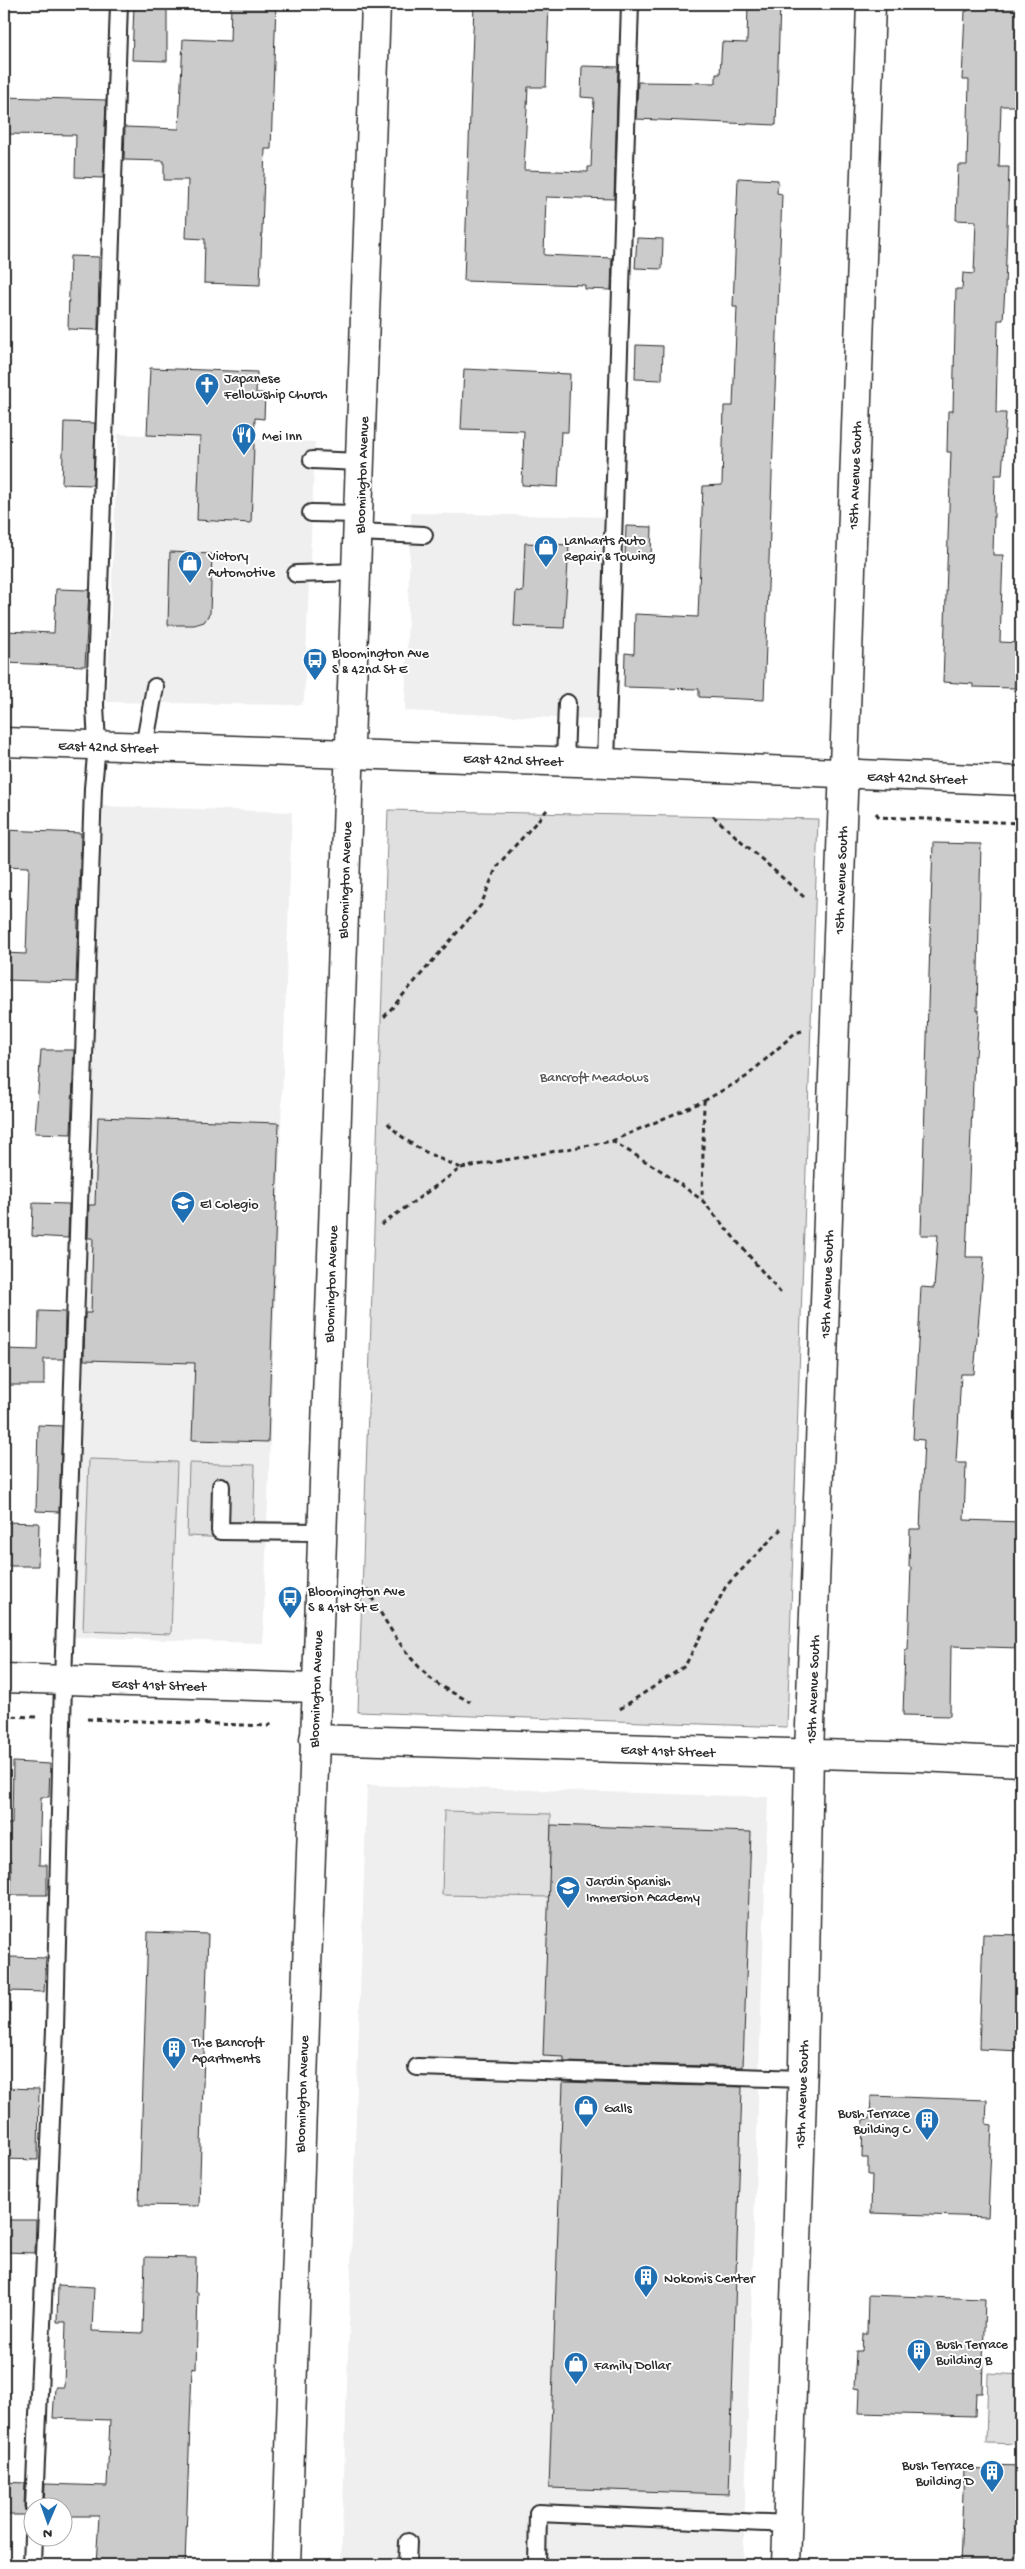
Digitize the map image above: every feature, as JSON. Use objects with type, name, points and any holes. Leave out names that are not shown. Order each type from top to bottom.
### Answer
[{"type":"street","name":"Bloomington Avenue","points":[[286,2565],[315,1688],[359,523],[376,4]]},
{"type":"street","name":"15th Avenue South","points":[[786,2565],[789,2524],[802,2078],[809,1754],[871,4]]},
{"type":"street","name":"East 42nd Street","points":[[4,742],[565,761],[1021,781]]},
{"type":"street","name":"East 41st Street","points":[[4,1678],[315,1688]]},
{"type":"street","name":"East 41st Street","points":[[314,1739],[1021,1762]]},
{"type":"lane","points":[[34,2496],[55,2029],[63,1681],[93,788],[97,746],[95,705],[119,4]]},
{"type":"lane","points":[[606,763],[630,4]]},
{"type":"lane","points":[[312,460],[361,462]]},
{"type":"lane","points":[[310,513],[424,535]]},
{"type":"lane","points":[[296,574],[357,572]]},
{"type":"lane","points":[[144,747],[155,687]]},
{"type":"lane","points":[[565,761],[567,704]]},
{"type":"lane","points":[[221,1486],[220,1531],[321,1532]]},
{"type":"lane","points":[[417,2067],[802,2078]]},
{"type":"lane","points":[[537,2565],[538,2513],[789,2524]]},
{"type":"lane","points":[[407,2565],[408,2542]]},
{"type":"lane","points":[[32,2565],[33,2546]]},
{"type":"path","points":[[384,1017],[481,905],[498,866],[547,810]]},
{"type":"path","points":[[876,813],[879,817],[1021,823]]},
{"type":"path","points":[[713,816],[804,897]]},
{"type":"path","points":[[381,1225],[461,1168],[612,1141],[704,1101],[746,1077],[795,1033],[802,1031]]},
{"type":"path","points":[[702,1200],[704,1101]]},
{"type":"path","points":[[386,1121],[404,1140],[431,1156],[461,1168]]},
{"type":"path","points":[[612,1141],[660,1170],[702,1200],[783,1296]]},
{"type":"path","points":[[620,1709],[685,1666],[726,1586],[781,1528]]},
{"type":"path","points":[[366,1589],[394,1636],[410,1658],[439,1685],[470,1702]]},
{"type":"path","points":[[4,1716],[268,1726],[274,1722]]},
{"type":"shaded area","points":[[118,434],[315,442],[304,700],[301,705],[107,702]]},
{"type":"shaded area","points":[[411,513],[610,517],[602,720],[405,711]]},
{"type":"shaded area","name":"El Colegio","points":[[103,806],[292,812],[263,1643],[74,1637]]},
{"type":"shaded area","points":[[367,1785],[768,1797],[743,2565],[341,2565]]},
{"type":"green space","name":"Bancroft Meadows","points":[[388,810],[818,819],[787,1727],[358,1712]]},
{"type":"green space","points":[[89,1459],[177,1462],[171,1634],[83,1631]]},
{"type":"green space","points":[[189,1463],[255,1465],[253,1539],[187,1536]]},
{"type":"green space","points":[[444,1811],[551,1814],[549,1897],[442,1895]]},
{"type":"green space","points":[[988,2373],[1021,2375],[1021,2444],[986,2443]]},
{"type":"building","points":[[134,4],[167,4],[167,61],[132,60]]},
{"type":"building","points":[[231,4],[276,4],[271,149],[265,149],[260,285],[204,283],[205,239],[186,238],[188,180],[164,180],[164,161],[124,160],[125,127],[179,129],[183,39],[230,41]]},
{"type":"building","points":[[474,4],[549,4],[546,87],[528,87],[524,170],[588,172],[588,167],[591,167],[594,98],[581,97],[582,66],[618,67],[614,199],[546,197],[544,255],[612,258],[611,290],[585,289],[585,285],[464,281]]},
{"type":"building","points":[[748,4],[780,4],[776,125],[636,119],[638,82],[716,83],[716,74],[720,74],[722,42],[747,43]]},
{"type":"building","points":[[968,4],[1021,4],[1021,48],[1017,48],[1015,106],[1001,106],[999,167],[1009,167],[1003,320],[998,320],[996,413],[1006,413],[1002,475],[995,475],[993,555],[1003,555],[1000,642],[1021,643],[1021,683],[1015,682],[1015,688],[973,687],[973,684],[943,682],[951,452],[947,452],[948,411],[953,411],[956,289],[962,289],[963,273],[974,274],[976,221],[956,220],[958,165],[967,165],[969,80],[962,80],[965,11],[968,11]]},
{"type":"building","points":[[4,97],[106,100],[103,178],[75,177],[76,135],[4,134]]},
{"type":"building","points":[[738,178],[778,180],[777,193],[782,194],[764,700],[699,697],[699,689],[624,687],[625,653],[634,654],[635,614],[698,617],[703,486],[722,485],[724,406],[733,406],[737,307],[733,307]]},
{"type":"building","points":[[637,238],[663,239],[662,269],[635,268]]},
{"type":"building","points":[[70,256],[99,257],[98,330],[68,329]]},
{"type":"building","points":[[636,345],[663,346],[662,380],[635,379]]},
{"type":"building","name":"Japanese Fellowship Church","points":[[150,368],[257,372],[256,393],[265,393],[264,419],[255,418],[251,523],[197,520],[200,437],[147,435]]},
{"type":"building","points":[[464,369],[570,374],[568,432],[561,432],[558,487],[522,485],[524,431],[461,429]]},
{"type":"building","points":[[64,422],[95,423],[93,485],[62,484]]},
{"type":"building","points":[[626,526],[652,527],[651,558],[625,557]]},
{"type":"building","name":"Lanharts Auto Repair & Towing","points":[[525,543],[569,545],[564,628],[514,626],[516,591],[523,592]]},
{"type":"building","name":"Victory Automotive","points":[[170,552],[212,554],[210,613],[204,622],[194,625],[168,625]]},
{"type":"building","points":[[56,589],[89,590],[85,666],[4,663],[4,631],[54,633]]},
{"type":"building","points":[[4,830],[81,833],[76,982],[4,980],[4,953],[26,954],[29,867],[4,866]]},
{"type":"building","points":[[933,843],[981,844],[977,1010],[979,1010],[976,1056],[974,1056],[966,1257],[984,1257],[974,1374],[961,1374],[956,1463],[966,1463],[964,1520],[1021,1522],[1021,1648],[951,1646],[950,1716],[903,1715],[905,1650],[908,1650],[911,1567],[909,1567],[910,1529],[920,1529],[924,1440],[913,1439],[921,1287],[934,1288],[938,1235],[921,1235]]},
{"type":"building","points":[[41,1050],[74,1050],[71,1134],[35,1133]]},
{"type":"building","points":[[98,1117],[279,1123],[268,1442],[192,1440],[195,1363],[84,1360],[85,1313],[91,1313],[93,1238],[88,1238],[89,1205],[95,1205]]},
{"type":"building","points":[[33,1203],[69,1204],[68,1238],[32,1236]]},
{"type":"building","points":[[39,1311],[65,1312],[64,1359],[44,1359],[44,1385],[6,1385],[4,1349],[38,1350]]},
{"type":"building","points":[[38,1425],[62,1426],[59,1512],[36,1511]]},
{"type":"building","points":[[4,1522],[39,1523],[38,1566],[4,1566]]},
{"type":"building","points":[[13,1762],[50,1764],[49,1797],[41,1797],[39,1865],[47,1865],[47,1895],[11,1895],[11,1861],[5,1861],[7,1824],[12,1824]]},
{"type":"building","points":[[551,1825],[751,1832],[743,2067],[564,2062],[564,2057],[543,2056]]},
{"type":"building","name":"The Bancroft Apartments","points":[[148,1932],[208,1934],[199,2206],[139,2205]]},
{"type":"building","points":[[983,1934],[1021,1935],[1021,2051],[979,2049]]},
{"type":"building","points":[[10,1957],[46,1958],[44,1992],[8,1991]]},
{"type":"building","name":"Nokomis Center","points":[[563,2082],[742,2087],[729,2494],[549,2488]]},
{"type":"building","points":[[4,2088],[39,2089],[38,2160],[4,2159]]},
{"type":"building","name":"Bush Terrace Building C","points":[[871,2096],[987,2100],[986,2124],[992,2125],[988,2217],[871,2213],[872,2175],[868,2175],[868,2158],[862,2158],[863,2119],[870,2119]]},
{"type":"building","points":[[4,2220],[36,2220],[35,2253],[4,2252]]},
{"type":"building","points":[[145,2257],[196,2258],[195,2292],[198,2292],[196,2368],[192,2367],[185,2565],[96,2565],[99,2516],[72,2516],[72,2496],[44,2496],[45,2484],[107,2486],[110,2420],[53,2418],[55,2387],[64,2387],[66,2322],[57,2322],[58,2285],[94,2287],[92,2331],[143,2333]]},
{"type":"building","name":"Bush Terrace Building B","points":[[868,2295],[985,2299],[982,2393],[976,2393],[975,2416],[859,2413],[860,2389],[854,2388],[856,2351],[862,2351],[863,2334],[867,2334]]},
{"type":"building","name":"Bush Terrace Building D","points":[[987,2465],[1021,2466],[1021,2565],[960,2565],[964,2469],[987,2470]]},
{"type":"building","points":[[4,2482],[25,2483],[24,2496],[22,2496],[22,2515],[4,2515]]},
{"type":"place","name":"Japanese Fellowship Church","points":[[207,406]]},
{"type":"place","name":"Mei Inn","points":[[244,456]]},
{"type":"place","name":"Lanharts Auto Repair & Towing","points":[[546,568]]},
{"type":"place","name":"Victory Automotive","points":[[190,584]]},
{"type":"place","name":"Bloomington Ave S & 42nd St E","points":[[315,681]]},
{"type":"place","name":"El Colegio","points":[[183,1224]]},
{"type":"place","name":"Bloomington Ave S & 41st St E","points":[[290,1619]]},
{"type":"place","name":"Jardin Spanish Immersion Academy","points":[[568,1909]]},
{"type":"place","name":"The Bancroft Apartments","points":[[174,2070]]},
{"type":"place","name":"Galls","points":[[586,2128]]},
{"type":"place","name":"Bush Terrace Building C","points":[[927,2141]]},
{"type":"place","name":"Nokomis Center","points":[[646,2298]]},
{"type":"place","name":"Bush Terrace Building B","points":[[919,2372]]},
{"type":"place","name":"Family Dollar","points":[[576,2385]]},
{"type":"place","name":"Bush Terrace Building D","points":[[992,2493]]}]
